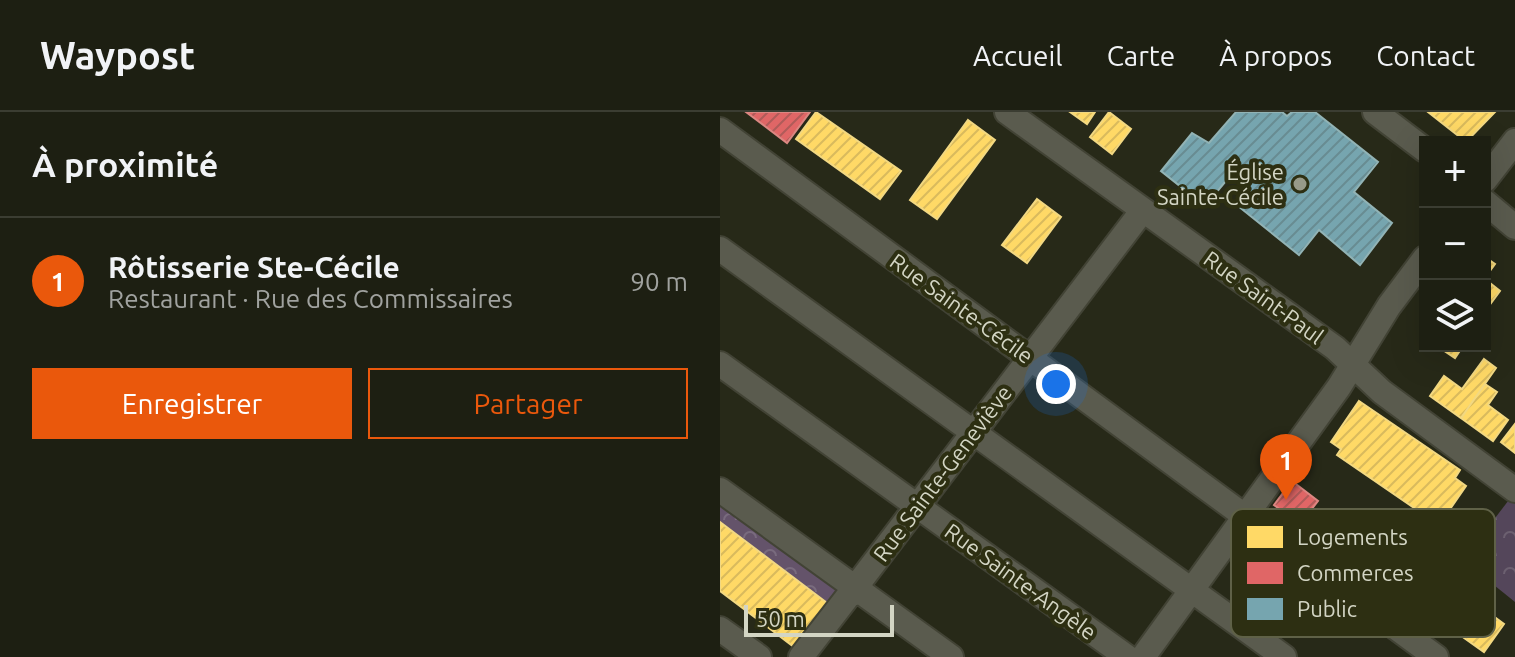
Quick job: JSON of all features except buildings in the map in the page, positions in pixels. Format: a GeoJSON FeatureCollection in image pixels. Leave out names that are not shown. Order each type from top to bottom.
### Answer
{"type":"FeatureCollection","features":[{"type":"Feature","properties":{"kind":"street","name":"Rue Saint-Paul"},"geometry":{"type":"LineString","coordinates":[[1007,112],[1335,348],[1382,392],[1515,490]]}},
{"type":"Feature","properties":{"kind":"street"},"geometry":{"type":"LineString","coordinates":[[1375,112],[1419,145]]}},
{"type":"Feature","properties":{"kind":"street","name":"Rue Sainte-Cécile"},"geometry":{"type":"LineString","coordinates":[[720,130],[1236,509]]}},
{"type":"Feature","properties":{"kind":"street"},"geometry":{"type":"LineString","coordinates":[[1491,172],[1515,141]]}},
{"type":"Feature","properties":{"kind":"street"},"geometry":{"type":"LineString","coordinates":[[1491,207],[1515,227]]}},
{"type":"Feature","properties":{"kind":"street","name":"Rue Sainte-Geneviève"},"geometry":{"type":"LineString","coordinates":[[801,657],[849,595],[860,591],[861,580],[1143,210]]}},
{"type":"Feature","properties":{"kind":"street"},"geometry":{"type":"LineString","coordinates":[[720,249],[1231,617]]}},
{"type":"Feature","properties":{"kind":"street"},"geometry":{"type":"LineString","coordinates":[[1251,509],[1419,266]]}},
{"type":"Feature","properties":{"kind":"street","name":"Rue Sainte-Angèle"},"geometry":{"type":"LineString","coordinates":[[720,364],[1127,657]]}},
{"type":"Feature","properties":{"kind":"street"},"geometry":{"type":"LineString","coordinates":[[720,490],[951,657]]}},
{"type":"Feature","properties":{"kind":"street"},"geometry":{"type":"LineString","coordinates":[[1143,657],[1231,537]]}},
{"type":"Feature","properties":{"kind":"street"},"geometry":{"type":"LineString","coordinates":[[720,629],[759,657]]}},
{"type":"Feature","properties":{"kind":"street"},"geometry":{"type":"LineString","coordinates":[[1257,637],[1284,657]]}},
{"type":"Feature","properties":{"kind":"street","name":"Rue Sainte-Cécile"},"geometry":{"type":"LineString","coordinates":[[1409,637],[1436,657]]}},
{"type":"Feature","properties":{"kind":"green space"},"geometry":{"type":"Polygon","coordinates":[[[720,492],[858,592],[842,614],[720,522],[720,492]]]}},
{"type":"Feature","properties":{"kind":"green space"},"geometry":{"type":"Polygon","coordinates":[[[1515,492],[1515,602],[1495,586],[1495,518],[1515,492]]]}},
{"type":"Feature","properties":{"kind":"place","name":"Église Sainte-Cécile"},"geometry":{"type":"Point","coordinates":[1300,184]}},
{"type":"Feature","properties":{"kind":"place","name":"Rôtisserie Ste-Cécile"},"geometry":{"type":"Point","coordinates":[1286,500]}}]}
